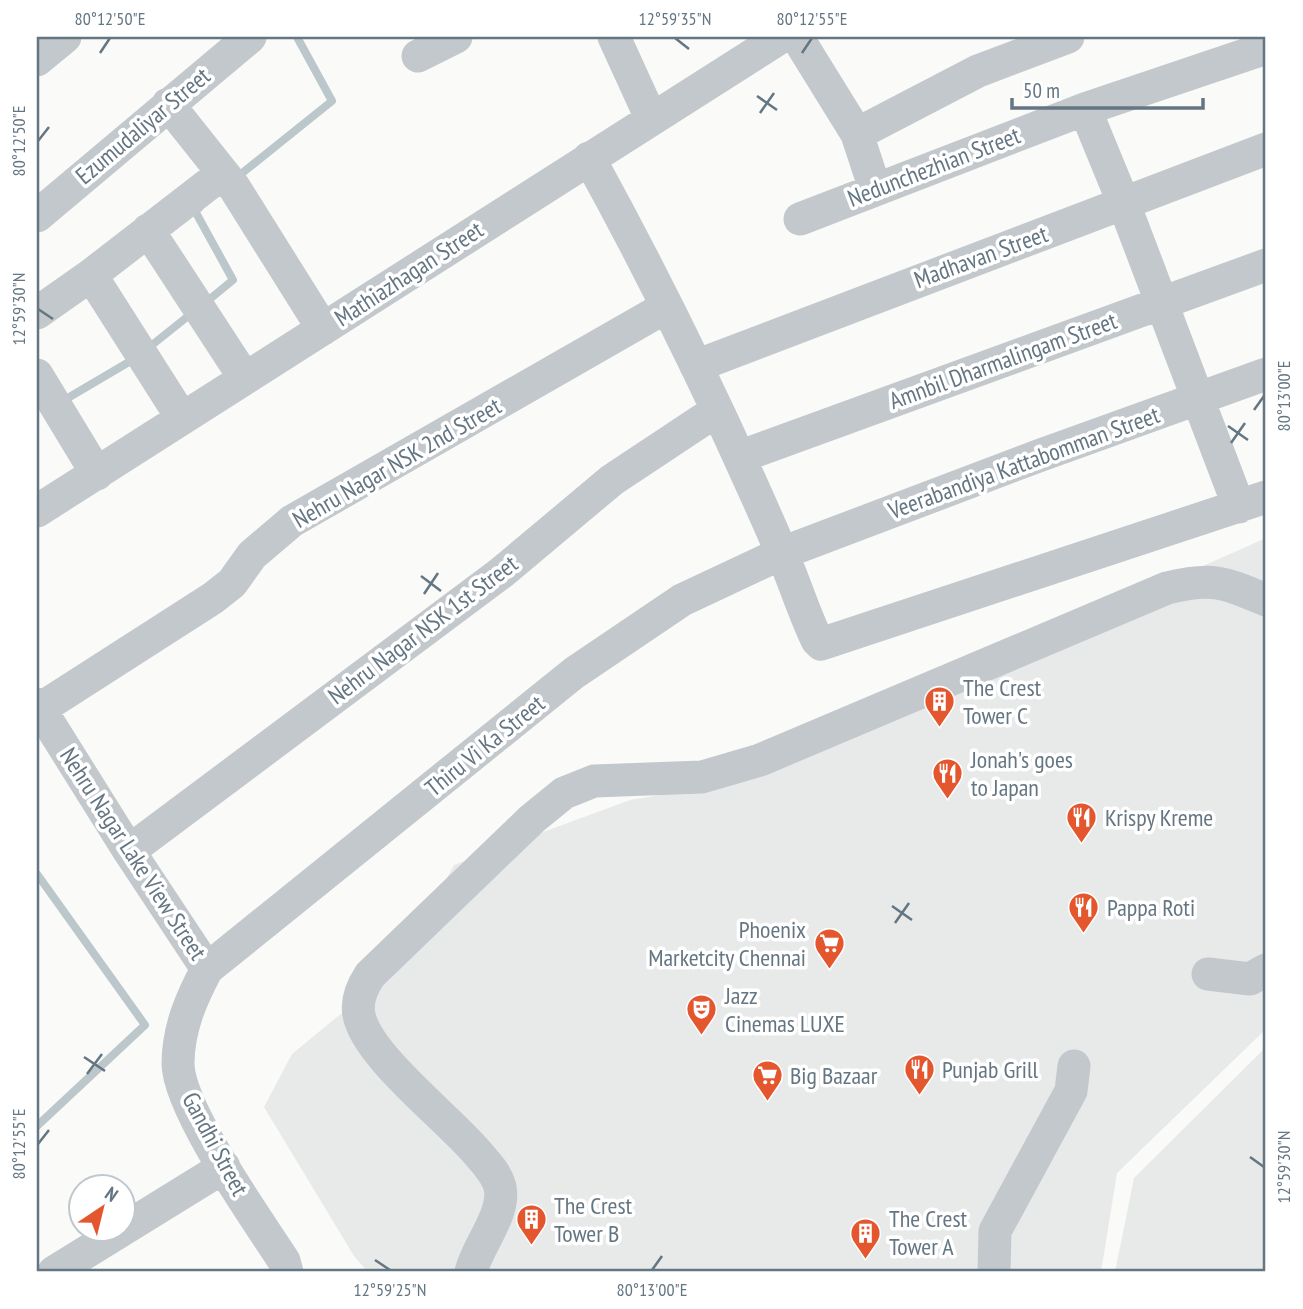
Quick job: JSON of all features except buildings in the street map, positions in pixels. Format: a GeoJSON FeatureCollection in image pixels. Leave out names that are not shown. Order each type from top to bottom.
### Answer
{"type":"FeatureCollection","features":[{"type":"Feature","properties":{"kind":"street"},"geometry":{"type":"LineString","coordinates":[[37,61],[65,37]]}},
{"type":"Feature","properties":{"kind":"street","name":"Ezumudaliyar Street"},"geometry":{"type":"LineString","coordinates":[[37,216],[250,37]]}},
{"type":"Feature","properties":{"kind":"street"},"geometry":{"type":"LineString","coordinates":[[418,56],[456,37]]}},
{"type":"Feature","properties":{"kind":"street"},"geometry":{"type":"LineString","coordinates":[[614,37],[651,118]]}},
{"type":"Feature","properties":{"kind":"street","name":"Mathiazhagan Street"},"geometry":{"type":"LineString","coordinates":[[37,511],[781,37]]}},
{"type":"Feature","properties":{"kind":"street"},"geometry":{"type":"LineString","coordinates":[[797,37],[857,135],[875,188]]}},
{"type":"Feature","properties":{"kind":"street"},"geometry":{"type":"LineString","coordinates":[[857,135],[978,71],[1068,37]]}},
{"type":"Feature","properties":{"kind":"street","name":"Nedunchezhian Street"},"geometry":{"type":"LineString","coordinates":[[800,219],[1085,109],[1266,48]]}},
{"type":"Feature","properties":{"kind":"street"},"geometry":{"type":"LineString","coordinates":[[168,104],[223,173],[323,329]]}},
{"type":"Feature","properties":{"kind":"street"},"geometry":{"type":"LineString","coordinates":[[589,158],[640,250],[696,366],[782,553],[813,632],[821,644],[1253,502],[1198,398],[1085,109]]}},
{"type":"Feature","properties":{"kind":"street","name":"Madhavan Street"},"geometry":{"type":"LineString","coordinates":[[696,366],[1266,149]]}},
{"type":"Feature","properties":{"kind":"street"},"geometry":{"type":"LineString","coordinates":[[37,313],[91,275],[223,173]]}},
{"type":"Feature","properties":{"kind":"street"},"geometry":{"type":"LineString","coordinates":[[148,230],[244,377]]}},
{"type":"Feature","properties":{"kind":"street","name":"Amnbil Dharmalingam Street"},"geometry":{"type":"LineString","coordinates":[[739,457],[1266,265]]}},
{"type":"Feature","properties":{"kind":"street"},"geometry":{"type":"LineString","coordinates":[[91,275],[182,418]]}},
{"type":"Feature","properties":{"kind":"street","name":"Nehru Nagar NSK 2nd Street"},"geometry":{"type":"LineString","coordinates":[[38,706],[213,598],[232,583],[252,555],[292,521],[666,307]]}},
{"type":"Feature","properties":{"kind":"street","name":"Veerabandiya Kattabomman Street"},"geometry":{"type":"LineString","coordinates":[[782,553],[1266,374]]}},
{"type":"Feature","properties":{"kind":"street"},"geometry":{"type":"LineString","coordinates":[[37,375],[97,474]]}},
{"type":"Feature","properties":{"kind":"street","name":"Nehru Nagar NSK 1st Street"},"geometry":{"type":"LineString","coordinates":[[129,851],[482,588],[612,480],[716,411]]}},
{"type":"Feature","properties":{"kind":"street","name":"Thiru Vi Ka Street"},"geometry":{"type":"LineString","coordinates":[[207,969],[574,673],[682,600],[782,553]]}},
{"type":"Feature","properties":{"kind":"street"},"geometry":{"type":"LineString","coordinates":[[471,1272],[497,1213],[501,1188],[493,1171],[470,1143],[415,1090],[365,1034],[358,1013],[360,991],[370,975],[532,819],[564,793],[594,781],[702,777],[760,760],[1167,588],[1198,580],[1223,583],[1266,600]]}},
{"type":"Feature","properties":{"kind":"street","name":"Nehru Nagar Lake View Street"},"geometry":{"type":"LineString","coordinates":[[38,706],[207,969]]}},
{"type":"Feature","properties":{"kind":"street","name":"Gandhi Street"},"geometry":{"type":"LineString","coordinates":[[207,969],[191,999],[181,1029],[178,1067],[190,1107],[224,1167],[284,1261],[287,1272]]}},
{"type":"Feature","properties":{"kind":"street"},"geometry":{"type":"LineString","coordinates":[[1208,974],[1250,979],[1266,970]]}},
{"type":"Feature","properties":{"kind":"street"},"geometry":{"type":"LineString","coordinates":[[994,1272],[995,1231],[1071,1091],[1074,1066]]}},
{"type":"Feature","properties":{"kind":"street"},"geometry":{"type":"LineString","coordinates":[[54,1272],[224,1167]]}},
{"type":"Feature","properties":{"kind":"shaded area"},"geometry":{"type":"Polygon","coordinates":[[[1266,538],[1266,1029],[1117,1173],[1101,1272],[368,1272],[354,1256],[264,1107],[292,1054],[399,966],[454,865],[630,800],[750,780],[1003,655],[1266,538]]]}},
{"type":"Feature","properties":{"kind":"shaded area"},"geometry":{"type":"Polygon","coordinates":[[[1266,1047],[1266,1272],[1115,1272],[1134,1178],[1266,1047]]]}},
{"type":"Feature","properties":{"kind":"waterway"},"geometry":{"type":"LineString","coordinates":[[236,178],[332,101],[297,37]]}},
{"type":"Feature","properties":{"kind":"waterway"},"geometry":{"type":"LineString","coordinates":[[199,208],[195,211],[233,280],[205,303]]}},
{"type":"Feature","properties":{"kind":"waterway"},"geometry":{"type":"LineString","coordinates":[[147,349],[192,313]]}},
{"type":"Feature","properties":{"kind":"waterway"},"geometry":{"type":"LineString","coordinates":[[61,402],[134,359]]}},
{"type":"Feature","properties":{"kind":"waterway"},"geometry":{"type":"LineString","coordinates":[[37,874],[145,1025],[37,1126]]}},
{"type":"Feature","properties":{"kind":"place","name":"The Crest Tower C"},"geometry":{"type":"Point","coordinates":[940,729]}},
{"type":"Feature","properties":{"kind":"place","name":"Jonah's goes to Japan"},"geometry":{"type":"Point","coordinates":[948,801]}},
{"type":"Feature","properties":{"kind":"place","name":"Krispy Kreme"},"geometry":{"type":"Point","coordinates":[1082,845]}},
{"type":"Feature","properties":{"kind":"place","name":"Pappa Roti"},"geometry":{"type":"Point","coordinates":[1084,935]}},
{"type":"Feature","properties":{"kind":"place","name":"Phoenix Marketcity Chennai"},"geometry":{"type":"Point","coordinates":[829,971]}},
{"type":"Feature","properties":{"kind":"place","name":"Jazz Cinemas LUXE"},"geometry":{"type":"Point","coordinates":[702,1037]}},
{"type":"Feature","properties":{"kind":"place","name":"Punjab Grill"},"geometry":{"type":"Point","coordinates":[919,1097]}},
{"type":"Feature","properties":{"kind":"place","name":"Big Bazaar"},"geometry":{"type":"Point","coordinates":[767,1103]}},
{"type":"Feature","properties":{"kind":"place","name":"The Crest Tower B"},"geometry":{"type":"Point","coordinates":[531,1247]}},
{"type":"Feature","properties":{"kind":"place","name":"The Crest Tower A"},"geometry":{"type":"Point","coordinates":[866,1260]}}]}
